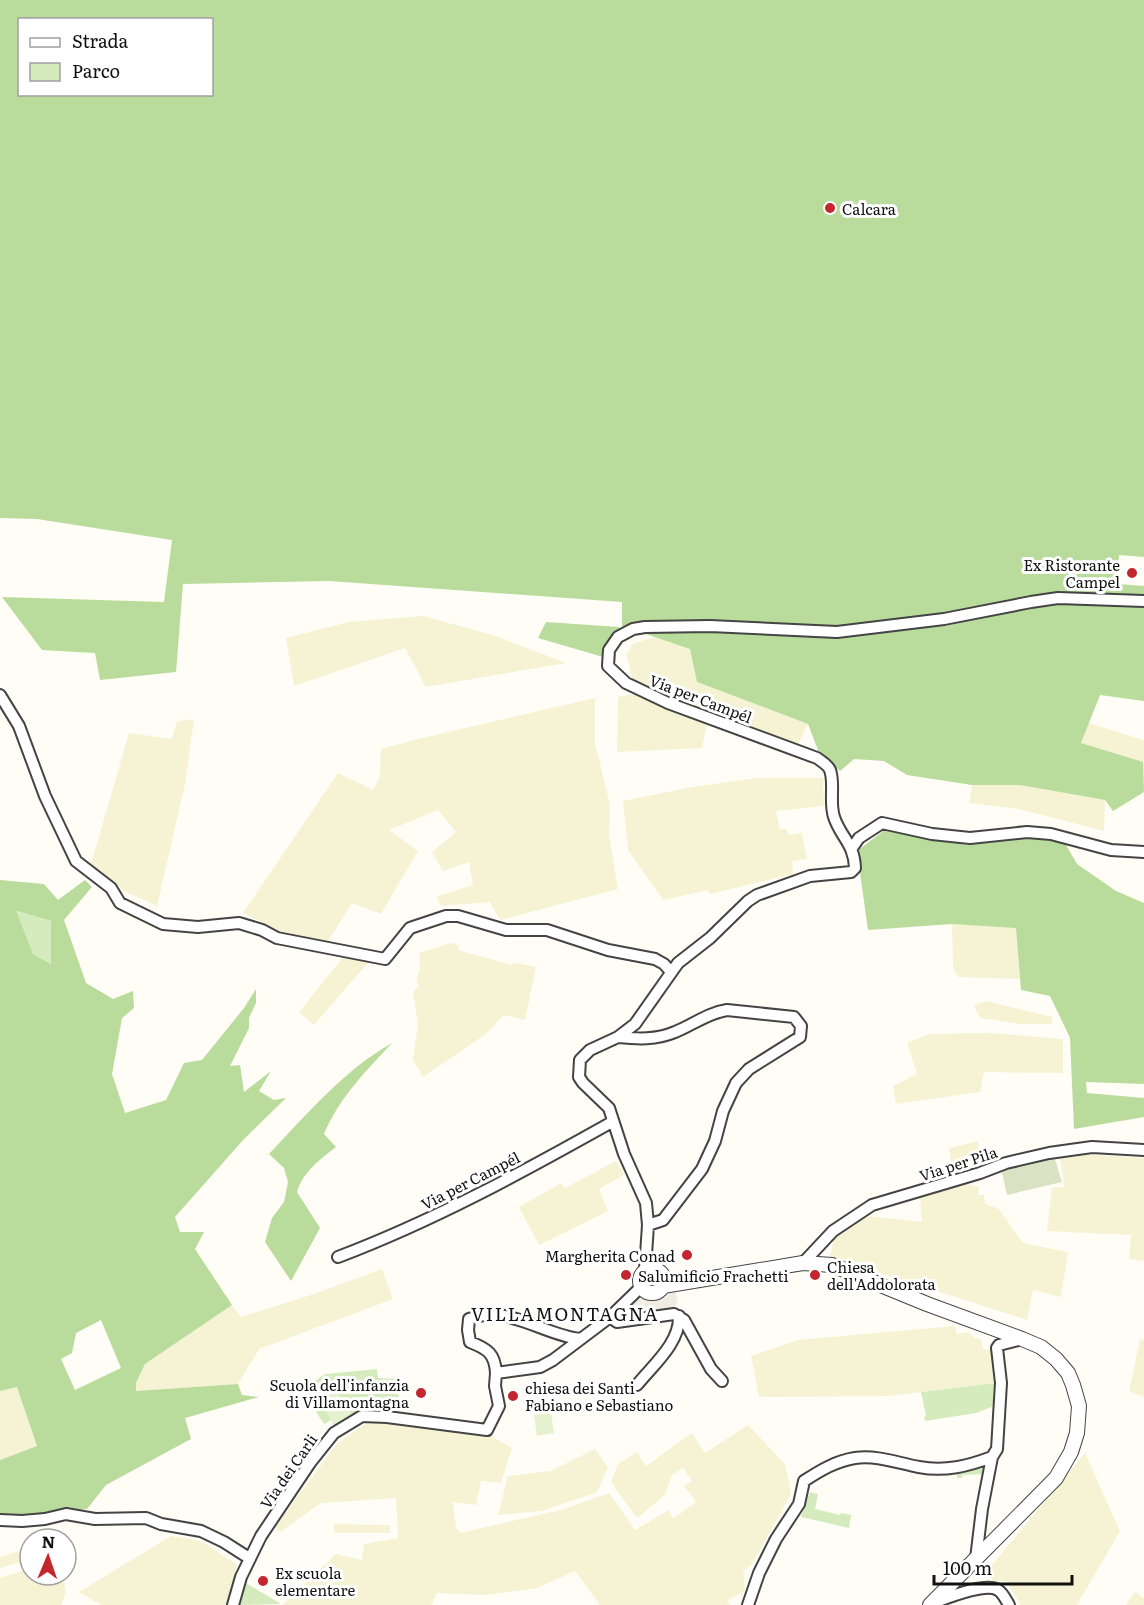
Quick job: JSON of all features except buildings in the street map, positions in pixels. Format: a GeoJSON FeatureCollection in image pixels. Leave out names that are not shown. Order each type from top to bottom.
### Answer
{"type":"FeatureCollection","features":[{"type":"Feature","properties":{"kind":"street","name":"Via per Campél"},"geometry":{"type":"LineString","coordinates":[[852,848],[834,819],[831,806],[831,772],[826,765],[817,758],[668,703],[626,683],[608,666],[608,655],[618,637],[633,629],[661,626],[837,632],[944,620],[1058,598],[1144,601]]}},
{"type":"Feature","properties":{"kind":"street"},"geometry":{"type":"LineString","coordinates":[[0,695],[19,726],[45,796],[76,861],[111,888],[120,903],[163,924],[198,927],[239,923],[262,930],[276,938],[385,959],[410,928],[446,916],[458,916],[506,930],[547,930],[608,951],[655,959],[671,972]]}},
{"type":"Feature","properties":{"kind":"street"},"geometry":{"type":"LineString","coordinates":[[645,1270],[660,1271],[664,1281],[661,1290],[652,1293],[641,1287],[639,1281],[645,1270],[648,1225],[646,1203],[624,1154],[609,1108],[583,1083],[578,1067],[583,1055],[618,1037],[640,1018],[678,963],[724,925],[748,901],[757,895],[816,874],[850,872],[855,868],[855,854],[852,848],[859,838],[882,823],[932,834],[970,838],[1027,832],[1051,834],[1111,850],[1144,852]]}},
{"type":"Feature","properties":{"kind":"street"},"geometry":{"type":"LineString","coordinates":[[618,1037],[653,1039],[674,1033],[716,1012],[727,1010],[794,1017],[801,1026],[800,1037],[749,1069],[736,1083],[702,1169],[663,1220],[648,1225]]}},
{"type":"Feature","properties":{"kind":"street","name":"Via per Campél"},"geometry":{"type":"LineString","coordinates":[[338,1257],[387,1239],[552,1156],[612,1122]]}},
{"type":"Feature","properties":{"kind":"street","name":"Via per Pila"},"geometry":{"type":"LineString","coordinates":[[803,1263],[833,1231],[872,1205],[1006,1163],[1049,1153],[1092,1147],[1144,1150]]}},
{"type":"Feature","properties":{"kind":"street"},"geometry":{"type":"LineString","coordinates":[[663,1286],[803,1263],[832,1265],[927,1305],[1041,1347],[1068,1373],[1079,1406],[1077,1433],[1071,1452],[1056,1478],[931,1604]]}},
{"type":"Feature","properties":{"kind":"street"},"geometry":{"type":"LineString","coordinates":[[581,1339],[568,1338],[510,1317],[479,1316],[469,1319],[470,1342],[492,1356],[496,1373],[540,1367],[561,1354],[581,1339],[610,1317],[641,1287]]}},
{"type":"Feature","properties":{"kind":"street"},"geometry":{"type":"LineString","coordinates":[[610,1317],[617,1322],[674,1314],[679,1316],[684,1320],[711,1369],[722,1381]]}},
{"type":"Feature","properties":{"kind":"street"},"geometry":{"type":"LineString","coordinates":[[637,1385],[669,1347],[677,1331],[679,1316]]}},
{"type":"Feature","properties":{"kind":"street"},"geometry":{"type":"LineString","coordinates":[[976,1559],[982,1509],[992,1457],[997,1449],[1001,1383],[997,1348],[999,1345],[1022,1339]]}},
{"type":"Feature","properties":{"kind":"street","name":"Via dei Carli"},"geometry":{"type":"LineString","coordinates":[[233,1605],[241,1577],[261,1536],[334,1433],[362,1416],[487,1430],[499,1406],[495,1386],[496,1373]]}},
{"type":"Feature","properties":{"kind":"street"},"geometry":{"type":"LineString","coordinates":[[748,1605],[759,1573],[799,1504],[804,1480],[830,1465],[855,1458],[885,1458],[920,1468],[952,1469],[970,1466],[992,1457]]}},
{"type":"Feature","properties":{"kind":"street"},"geometry":{"type":"LineString","coordinates":[[0,1520],[33,1520],[66,1514],[95,1519],[146,1518],[161,1524],[201,1531],[249,1558]]}},
{"type":"Feature","properties":{"kind":"street"},"geometry":{"type":"LineString","coordinates":[[931,1604],[966,1591],[995,1588],[1000,1591],[1009,1605]]}},
{"type":"Feature","properties":{"kind":"shaded area"},"geometry":{"type":"Polygon","coordinates":[[[423,616],[496,636],[566,663],[426,687],[405,648],[294,686],[286,638],[349,622],[423,616]]]}},
{"type":"Feature","properties":{"kind":"shaded area"},"geometry":{"type":"Polygon","coordinates":[[[656,637],[690,649],[697,682],[808,724],[797,747],[633,680],[626,654],[634,643],[656,637]]]}},
{"type":"Feature","properties":{"kind":"shaded area"},"geometry":{"type":"Polygon","coordinates":[[[634,694],[707,724],[702,748],[617,752],[618,697],[634,694]]]}},
{"type":"Feature","properties":{"kind":"shaded area"},"geometry":{"type":"Polygon","coordinates":[[[595,698],[595,743],[610,805],[609,836],[618,889],[500,920],[490,902],[441,906],[436,897],[473,885],[469,862],[443,871],[432,852],[456,832],[438,810],[389,830],[418,851],[381,914],[352,903],[328,941],[287,934],[243,913],[338,773],[373,790],[380,776],[381,749],[595,698]]]}},
{"type":"Feature","properties":{"kind":"shaded area"},"geometry":{"type":"Polygon","coordinates":[[[194,719],[185,784],[157,906],[126,892],[91,864],[129,733],[172,739],[177,721],[194,719]]]}},
{"type":"Feature","properties":{"kind":"shaded area"},"geometry":{"type":"Polygon","coordinates":[[[1088,723],[1144,740],[1144,774],[1081,743],[1088,723]]]}},
{"type":"Feature","properties":{"kind":"shaded area"},"geometry":{"type":"Polygon","coordinates":[[[757,778],[823,778],[824,806],[776,811],[780,829],[786,829],[789,835],[802,833],[807,859],[792,861],[793,874],[710,894],[708,890],[663,900],[628,850],[623,801],[692,787],[757,778]]]}},
{"type":"Feature","properties":{"kind":"shaded area"},"geometry":{"type":"Polygon","coordinates":[[[972,785],[1020,785],[1105,800],[1104,831],[1019,809],[969,803],[972,785]]]}},
{"type":"Feature","properties":{"kind":"shaded area"},"geometry":{"type":"Polygon","coordinates":[[[952,924],[1016,927],[1020,979],[958,977],[953,967],[952,924]]]}},
{"type":"Feature","properties":{"kind":"shaded area"},"geometry":{"type":"Polygon","coordinates":[[[451,943],[459,945],[458,950],[511,965],[515,963],[536,967],[525,1020],[504,1015],[486,1034],[423,1077],[413,1060],[418,1024],[413,992],[419,985],[416,982],[420,968],[419,953],[451,943]]]}},
{"type":"Feature","properties":{"kind":"shaded area"},"geometry":{"type":"Polygon","coordinates":[[[343,957],[368,963],[314,1025],[299,1012],[343,957]]]}},
{"type":"Feature","properties":{"kind":"shaded area"},"geometry":{"type":"Polygon","coordinates":[[[986,1001],[1052,1017],[1052,1024],[1021,1024],[980,1018],[974,1006],[986,1001]]]}},
{"type":"Feature","properties":{"kind":"shaded area"},"geometry":{"type":"Polygon","coordinates":[[[989,1033],[1063,1039],[1063,1073],[984,1072],[980,1092],[896,1104],[893,1086],[917,1074],[907,1043],[929,1034],[989,1033]]]}},
{"type":"Feature","properties":{"kind":"shaded area"},"geometry":{"type":"Polygon","coordinates":[[[978,1141],[981,1163],[952,1168],[949,1148],[978,1141]]]}},
{"type":"Feature","properties":{"kind":"shaded area"},"geometry":{"type":"Polygon","coordinates":[[[1086,1154],[1144,1158],[1144,1261],[1129,1259],[1131,1235],[1047,1231],[1052,1188],[1064,1187],[1060,1155],[1086,1154]]]}},
{"type":"Feature","properties":{"kind":"shaded area"},"geometry":{"type":"Polygon","coordinates":[[[616,1161],[624,1175],[599,1189],[608,1211],[539,1245],[519,1207],[561,1183],[565,1188],[616,1161]]]}},
{"type":"Feature","properties":{"kind":"shaded area"},"geometry":{"type":"Polygon","coordinates":[[[967,1184],[979,1187],[978,1195],[984,1195],[985,1204],[999,1209],[1023,1243],[1068,1252],[1061,1297],[1033,1290],[1027,1320],[830,1257],[834,1237],[869,1216],[922,1222],[920,1197],[967,1184]]]}},
{"type":"Feature","properties":{"kind":"shaded area"},"geometry":{"type":"Polygon","coordinates":[[[382,1269],[393,1299],[259,1349],[238,1384],[136,1391],[136,1383],[145,1364],[232,1305],[241,1317],[382,1269]]]}},
{"type":"Feature","properties":{"kind":"shaded area"},"geometry":{"type":"Polygon","coordinates":[[[670,1287],[675,1291],[678,1302],[671,1310],[620,1317],[639,1299],[657,1299],[670,1287]]]}},
{"type":"Feature","properties":{"kind":"shaded area"},"geometry":{"type":"Polygon","coordinates":[[[955,1326],[957,1334],[969,1332],[975,1339],[980,1338],[984,1350],[993,1349],[996,1383],[888,1396],[759,1397],[751,1356],[798,1340],[955,1326]]]}},
{"type":"Feature","properties":{"kind":"shaded area"},"geometry":{"type":"Polygon","coordinates":[[[1140,1339],[1144,1340],[1144,1397],[1129,1391],[1140,1339]]]}},
{"type":"Feature","properties":{"kind":"shaded area"},"geometry":{"type":"Polygon","coordinates":[[[17,1386],[37,1446],[0,1460],[0,1391],[17,1386]]]}},
{"type":"Feature","properties":{"kind":"shaded area"},"geometry":{"type":"Polygon","coordinates":[[[369,1421],[484,1432],[512,1448],[501,1483],[481,1481],[476,1505],[453,1502],[456,1528],[460,1533],[561,1510],[609,1493],[635,1530],[669,1510],[673,1519],[696,1502],[684,1486],[692,1481],[683,1468],[672,1475],[665,1495],[637,1518],[611,1482],[618,1464],[637,1452],[646,1466],[692,1433],[705,1453],[748,1425],[785,1464],[791,1494],[752,1564],[743,1572],[745,1591],[727,1601],[731,1605],[600,1605],[575,1571],[537,1588],[486,1595],[437,1593],[431,1605],[282,1605],[336,1554],[362,1560],[364,1544],[398,1538],[396,1498],[321,1503],[280,1532],[275,1527],[336,1445],[369,1421]]]}},
{"type":"Feature","properties":{"kind":"shaded area"},"geometry":{"type":"Polygon","coordinates":[[[595,1449],[608,1468],[597,1492],[542,1511],[498,1515],[508,1476],[551,1471],[595,1449]]]}},
{"type":"Feature","properties":{"kind":"shaded area"},"geometry":{"type":"Polygon","coordinates":[[[1085,1453],[1120,1531],[1077,1605],[1021,1605],[1006,1581],[993,1581],[987,1571],[1085,1453]]]}},
{"type":"Feature","properties":{"kind":"shaded area"},"geometry":{"type":"Polygon","coordinates":[[[334,1524],[390,1525],[390,1533],[334,1533],[334,1524]]]}},
{"type":"Feature","properties":{"kind":"shaded area"},"geometry":{"type":"Polygon","coordinates":[[[171,1536],[201,1541],[237,1565],[227,1605],[101,1605],[79,1592],[171,1536]]]}},
{"type":"Feature","properties":{"kind":"shaded area"},"geometry":{"type":"Polygon","coordinates":[[[18,1552],[18,1563],[0,1568],[0,1557],[18,1552]]]}},
{"type":"Feature","properties":{"kind":"shaded area"},"geometry":{"type":"Polygon","coordinates":[[[18,1572],[18,1587],[65,1587],[66,1592],[61,1605],[0,1605],[0,1578],[18,1572]]]}},
{"type":"Feature","properties":{"kind":"shaded area"},"geometry":{"type":"Polygon","coordinates":[[[1135,1592],[1144,1598],[1144,1605],[1126,1605],[1135,1592]]]}},
{"type":"Feature","properties":{"kind":"green space"},"geometry":{"type":"Polygon","coordinates":[[[0,0],[1144,0],[1144,557],[1119,555],[1117,584],[1144,586],[1144,701],[1100,695],[1081,743],[1143,762],[1144,792],[1113,811],[1105,800],[1020,785],[972,785],[907,775],[884,761],[854,759],[840,771],[818,750],[808,724],[697,682],[690,649],[622,626],[622,602],[329,581],[183,584],[176,672],[100,680],[95,653],[42,650],[2,597],[164,602],[172,540],[37,519],[0,518],[0,0]]]}},
{"type":"Feature","properties":{"kind":"green space"},"geometry":{"type":"Polygon","coordinates":[[[546,622],[619,627],[619,632],[603,657],[538,638],[546,622]]]}},
{"type":"Feature","properties":{"kind":"green space"},"geometry":{"type":"Polygon","coordinates":[[[886,829],[967,845],[1024,837],[1065,843],[1077,864],[1116,891],[1144,903],[1144,1084],[1086,1082],[1087,1093],[1144,1098],[1144,1117],[1074,1129],[1070,1038],[1050,996],[1021,990],[1016,928],[952,924],[868,930],[857,851],[886,829]]]}},
{"type":"Feature","properties":{"kind":"green space"},"geometry":{"type":"Polygon","coordinates":[[[0,880],[44,884],[58,900],[85,880],[92,887],[64,920],[86,983],[113,999],[133,991],[134,1008],[122,1018],[112,1074],[125,1113],[166,1100],[184,1063],[202,1060],[244,1008],[256,989],[256,1003],[249,1018],[249,1028],[230,1066],[240,1065],[244,1092],[271,1071],[259,1091],[274,1100],[286,1098],[244,1139],[175,1217],[180,1232],[204,1232],[195,1249],[232,1305],[145,1364],[136,1383],[136,1391],[238,1384],[242,1395],[259,1397],[185,1418],[191,1439],[106,1485],[87,1509],[0,1518],[0,1460],[37,1446],[17,1387],[0,1391],[0,880]],[[16,911],[33,954],[51,964],[51,921],[16,911]],[[101,1320],[76,1333],[72,1353],[61,1359],[75,1390],[121,1368],[101,1320]]]}},
{"type":"Feature","properties":{"kind":"green space"},"geometry":{"type":"Polygon","coordinates":[[[15,911],[51,921],[51,964],[33,954],[15,911]]]}},
{"type":"Feature","properties":{"kind":"green space"},"geometry":{"type":"Polygon","coordinates":[[[392,1043],[337,1109],[324,1134],[336,1147],[312,1167],[303,1178],[297,1192],[320,1228],[291,1281],[265,1242],[272,1218],[284,1202],[288,1182],[284,1168],[269,1154],[342,1079],[392,1043]]]}},
{"type":"Feature","properties":{"kind":"green space"},"geometry":{"type":"Polygon","coordinates":[[[1054,1156],[1062,1182],[1007,1195],[1001,1168],[1054,1156]]]}},
{"type":"Feature","properties":{"kind":"green space"},"geometry":{"type":"Polygon","coordinates":[[[377,1369],[378,1378],[398,1379],[399,1413],[335,1427],[331,1420],[324,1424],[302,1390],[325,1374],[377,1369]]]}},
{"type":"Feature","properties":{"kind":"green space"},"geometry":{"type":"Polygon","coordinates":[[[996,1383],[997,1405],[976,1413],[925,1421],[921,1392],[996,1383]]]}},
{"type":"Feature","properties":{"kind":"green space"},"geometry":{"type":"Polygon","coordinates":[[[334,1388],[352,1415],[335,1425],[317,1400],[334,1388]]]}},
{"type":"Feature","properties":{"kind":"green space"},"geometry":{"type":"Polygon","coordinates":[[[551,1413],[554,1433],[537,1436],[534,1415],[551,1413]]]}},
{"type":"Feature","properties":{"kind":"green space"},"geometry":{"type":"Polygon","coordinates":[[[980,1466],[985,1467],[987,1474],[963,1475],[957,1478],[957,1473],[980,1466]]]}},
{"type":"Feature","properties":{"kind":"green space"},"geometry":{"type":"Polygon","coordinates":[[[810,1492],[818,1494],[815,1509],[840,1515],[841,1513],[851,1515],[849,1528],[801,1517],[810,1492]]]}},
{"type":"Feature","properties":{"kind":"green space"},"geometry":{"type":"Polygon","coordinates":[[[246,1583],[281,1604],[239,1605],[246,1583]]]}},
{"type":"Feature","properties":{"kind":"place","name":"Calcara"},"geometry":{"type":"Point","coordinates":[830,208]}},
{"type":"Feature","properties":{"kind":"place","name":"Ex Ristorante Campel"},"geometry":{"type":"Point","coordinates":[1132,573]}},
{"type":"Feature","properties":{"kind":"place","name":"Margherita Conad"},"geometry":{"type":"Point","coordinates":[687,1255]}},
{"type":"Feature","properties":{"kind":"place","name":"Salumificio Frachetti"},"geometry":{"type":"Point","coordinates":[626,1275]}},
{"type":"Feature","properties":{"kind":"place","name":"Chiesa dell'Addolorata"},"geometry":{"type":"Point","coordinates":[815,1275]}},
{"type":"Feature","properties":{"kind":"place","name":"Scuola dell'infanzia di Villamontagna"},"geometry":{"type":"Point","coordinates":[421,1393]}},
{"type":"Feature","properties":{"kind":"place","name":"chiesa dei Santi Fabiano e Sebastiano"},"geometry":{"type":"Point","coordinates":[513,1396]}},
{"type":"Feature","properties":{"kind":"place","name":"Ex scuola elementare"},"geometry":{"type":"Point","coordinates":[263,1581]}},
{"type":"Feature","properties":{"kind":"district","name":"VILLAMONTAGNA"},"geometry":{"type":"Point","coordinates":[565,1313]}}]}
